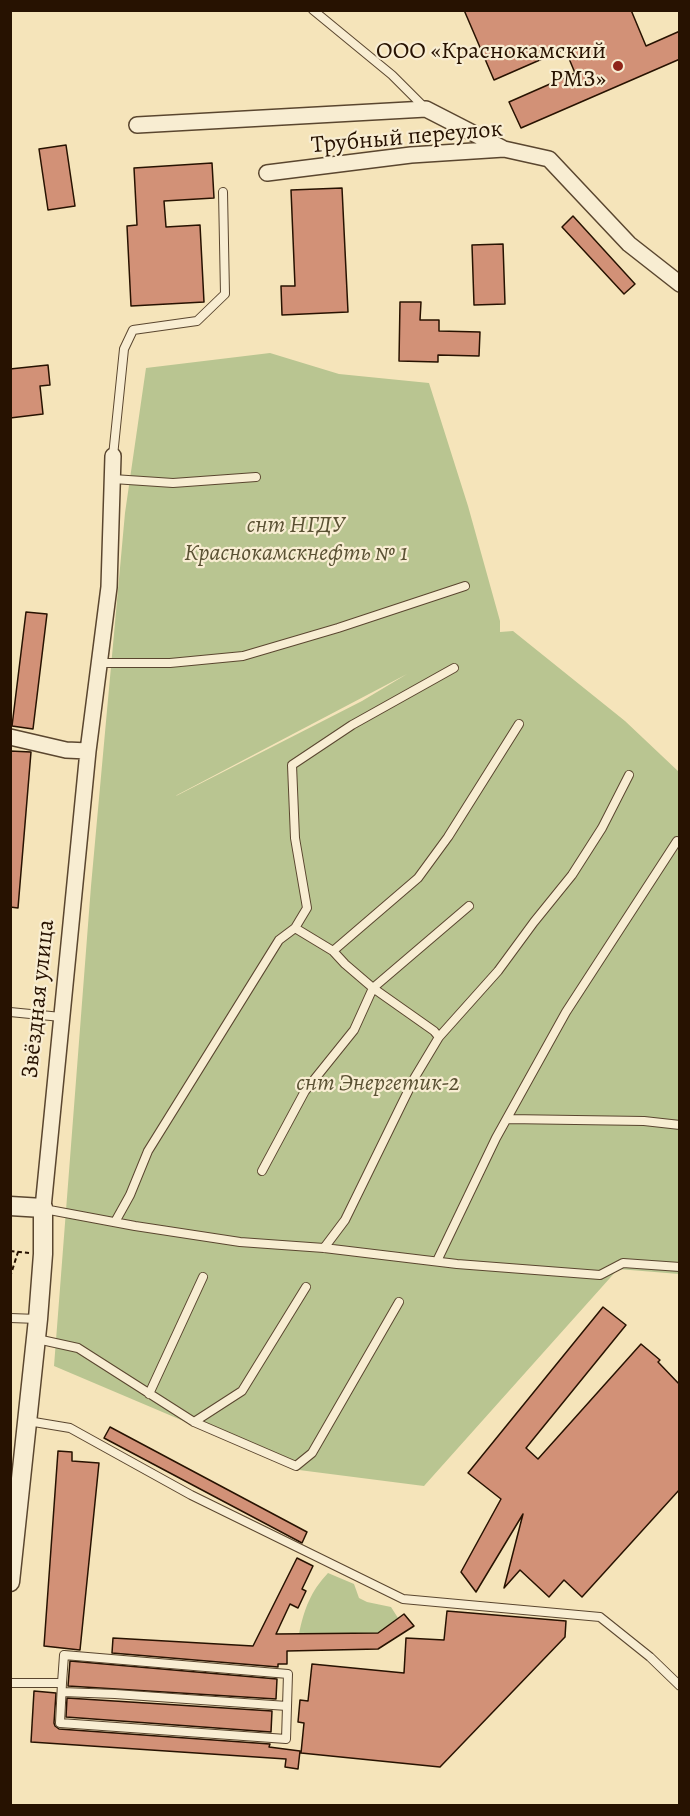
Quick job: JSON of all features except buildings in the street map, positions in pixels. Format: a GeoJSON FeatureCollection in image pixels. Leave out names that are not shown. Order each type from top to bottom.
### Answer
{"type":"FeatureCollection","features":[{"type":"Feature","properties":{"kind":"street"},"geometry":{"type":"LineString","coordinates":[[136,125],[426,109],[504,148]]}},
{"type":"Feature","properties":{"kind":"street","name":"Трубный переулок"},"geometry":{"type":"LineString","coordinates":[[267,173],[411,155],[504,148],[549,159],[629,244],[680,284]]}},
{"type":"Feature","properties":{"kind":"street","name":"Звёздная улица"},"geometry":{"type":"LineString","coordinates":[[10,1582],[38,1319],[43,1254],[43,1208],[88,751],[109,587],[114,456]]}},
{"type":"Feature","properties":{"kind":"street"},"geometry":{"type":"LineString","coordinates":[[10,737],[66,750],[88,751]]}},
{"type":"Feature","properties":{"kind":"street"},"geometry":{"type":"LineString","coordinates":[[10,1206],[43,1208]]}},
{"type":"Feature","properties":{"kind":"lane"},"geometry":{"type":"LineString","coordinates":[[313,10],[392,75],[426,109]]}},
{"type":"Feature","properties":{"kind":"lane"},"geometry":{"type":"LineString","coordinates":[[114,456],[124,349],[133,330],[197,321],[225,294],[224,192]]}},
{"type":"Feature","properties":{"kind":"lane"},"geometry":{"type":"LineString","coordinates":[[113,479],[173,483],[256,477]]}},
{"type":"Feature","properties":{"kind":"lane"},"geometry":{"type":"LineString","coordinates":[[99,663],[170,663],[243,656],[338,628],[465,586]]}},
{"type":"Feature","properties":{"kind":"lane"},"geometry":{"type":"LineString","coordinates":[[115,1222],[130,1195],[154,1141],[279,940],[295,928],[307,908],[295,838],[292,765],[352,725],[454,668]]}},
{"type":"Feature","properties":{"kind":"lane"},"geometry":{"type":"LineString","coordinates":[[333,951],[418,878],[448,837],[519,724]]}},
{"type":"Feature","properties":{"kind":"lane"},"geometry":{"type":"LineString","coordinates":[[324,1248],[345,1220],[415,1077],[439,1037],[498,971],[572,875],[602,828],[629,775]]}},
{"type":"Feature","properties":{"kind":"lane"},"geometry":{"type":"LineString","coordinates":[[437,1261],[507,1119],[566,1012],[677,841],[680,842]]}},
{"type":"Feature","properties":{"kind":"lane"},"geometry":{"type":"LineString","coordinates":[[262,1171],[305,1091],[354,1030],[373,988],[469,906]]}},
{"type":"Feature","properties":{"kind":"lane"},"geometry":{"type":"LineString","coordinates":[[295,928],[333,951],[373,988],[434,1031],[439,1037]]}},
{"type":"Feature","properties":{"kind":"lane"},"geometry":{"type":"LineString","coordinates":[[10,1012],[62,1017]]}},
{"type":"Feature","properties":{"kind":"lane"},"geometry":{"type":"LineString","coordinates":[[507,1119],[633,1121],[680,1125]]}},
{"type":"Feature","properties":{"kind":"lane"},"geometry":{"type":"LineString","coordinates":[[43,1208],[135,1227],[240,1242],[324,1248],[437,1261],[600,1275],[623,1263],[680,1267]]}},
{"type":"Feature","properties":{"kind":"lane"},"geometry":{"type":"LineString","coordinates":[[149,1394],[203,1277]]}},
{"type":"Feature","properties":{"kind":"lane"},"geometry":{"type":"LineString","coordinates":[[194,1422],[242,1391],[306,1287]]}},
{"type":"Feature","properties":{"kind":"lane"},"geometry":{"type":"LineString","coordinates":[[36,1339],[78,1348],[194,1422],[296,1466],[312,1453],[399,1302]]}},
{"type":"Feature","properties":{"kind":"lane"},"geometry":{"type":"LineString","coordinates":[[10,1318],[38,1319]]}},
{"type":"Feature","properties":{"kind":"lane"},"geometry":{"type":"LineString","coordinates":[[27,1420],[70,1428],[190,1495],[403,1599],[600,1617],[650,1657],[680,1686]]}},
{"type":"Feature","properties":{"kind":"lane"},"geometry":{"type":"LineString","coordinates":[[64,1656],[288,1674],[287,1707],[286,1738],[60,1723],[64,1656]]}},
{"type":"Feature","properties":{"kind":"lane"},"geometry":{"type":"LineString","coordinates":[[10,1683],[287,1707]]}},
{"type":"Feature","properties":{"kind":"path"},"geometry":{"type":"LineString","coordinates":[[10,1277],[18,1252]]}},
{"type":"Feature","properties":{"kind":"green space","name":"снт Энергетик-2"},"geometry":{"type":"Polygon","coordinates":[[[270,353],[339,374],[429,383],[468,506],[500,621],[500,632],[513,631],[625,721],[679,772],[679,1274],[618,1269],[424,1486],[299,1470],[54,1366],[91,886],[125,513],[146,368],[270,353]],[[407,674],[176,796],[362,701],[407,674]]]}},
{"type":"Feature","properties":{"kind":"green space"},"geometry":{"type":"Polygon","coordinates":[[[328,1573],[354,1584],[359,1598],[391,1607],[398,1618],[378,1633],[299,1634],[309,1601],[328,1573]]]}},
{"type":"Feature","properties":{"kind":"place","name":"ООО «Краснокамский РМЗ»"},"geometry":{"type":"Point","coordinates":[618,66]}},
{"type":"Feature","properties":{"kind":"park label","name":"снт НГДУ Краснокамскнефть № 1"},"geometry":{"type":"Point","coordinates":[296,540]}}]}
